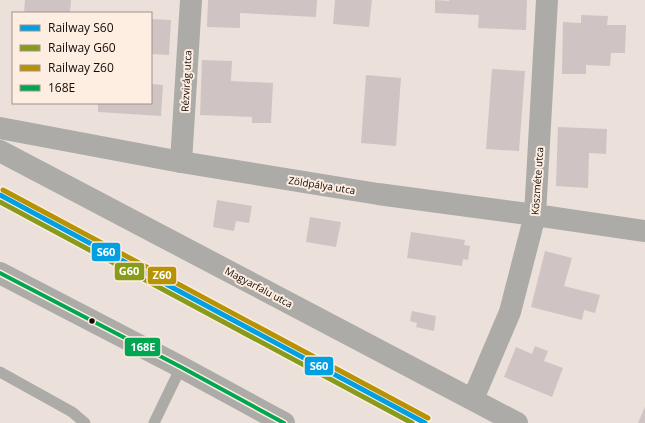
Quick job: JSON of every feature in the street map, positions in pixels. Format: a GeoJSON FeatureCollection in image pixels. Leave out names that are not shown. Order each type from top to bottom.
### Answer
{"type":"FeatureCollection","features":[{"type":"Feature","properties":{"kind":"street","name":"Rézvirág utca"},"geometry":{"type":"LineString","coordinates":[[181,162],[191,0]]}},
{"type":"Feature","properties":{"kind":"street","name":"Köszméte utca"},"geometry":{"type":"LineString","coordinates":[[473,399],[510,312],[535,215],[547,0]]}},
{"type":"Feature","properties":{"kind":"street","name":"Zöldpálya utca"},"geometry":{"type":"LineString","coordinates":[[0,128],[181,162],[378,194],[535,215],[645,232]]}},
{"type":"Feature","properties":{"kind":"street","name":"Magyarfalu utca"},"geometry":{"type":"LineString","coordinates":[[0,151],[517,423]]}},
{"type":"Feature","properties":{"kind":"street"},"geometry":{"type":"LineString","coordinates":[[0,273],[284,423]]}},
{"type":"Feature","properties":{"kind":"lane"},"geometry":{"type":"LineString","coordinates":[[154,423],[180,367]]}},
{"type":"Feature","properties":{"kind":"lane"},"geometry":{"type":"LineString","coordinates":[[0,372],[72,412],[85,423]]}},
{"type":"Feature","properties":{"kind":"building"},"geometry":{"type":"Polygon","coordinates":[[[25,0],[71,0],[70,12],[24,12],[25,0]]]}},
{"type":"Feature","properties":{"kind":"building"},"geometry":{"type":"Polygon","coordinates":[[[208,0],[317,0],[316,17],[240,13],[240,28],[207,27],[208,0]]]}},
{"type":"Feature","properties":{"kind":"building"},"geometry":{"type":"Polygon","coordinates":[[[335,0],[372,0],[369,27],[333,24],[335,0]]]}},
{"type":"Feature","properties":{"kind":"building"},"geometry":{"type":"Polygon","coordinates":[[[435,0],[527,0],[526,30],[478,28],[479,15],[435,13],[435,0]]]}},
{"type":"Feature","properties":{"kind":"building"},"geometry":{"type":"Polygon","coordinates":[[[581,15],[608,16],[607,25],[626,25],[625,53],[611,53],[610,66],[586,65],[586,74],[562,74],[563,22],[581,23],[581,15]]]}},
{"type":"Feature","properties":{"kind":"building"},"geometry":{"type":"Polygon","coordinates":[[[152,19],[171,20],[169,55],[152,54],[152,19]]]}},
{"type":"Feature","properties":{"kind":"building"},"geometry":{"type":"Polygon","coordinates":[[[202,60],[232,61],[231,81],[273,83],[271,123],[252,123],[252,117],[200,115],[202,60]]]}},
{"type":"Feature","properties":{"kind":"building"},"geometry":{"type":"Polygon","coordinates":[[[492,69],[525,71],[519,151],[486,149],[492,69]]]}},
{"type":"Feature","properties":{"kind":"building"},"geometry":{"type":"Polygon","coordinates":[[[366,75],[401,78],[396,146],[361,143],[366,75]]]}},
{"type":"Feature","properties":{"kind":"building"},"geometry":{"type":"Polygon","coordinates":[[[152,84],[163,85],[161,116],[98,112],[98,104],[152,104],[152,84]]]}},
{"type":"Feature","properties":{"kind":"building"},"geometry":{"type":"Polygon","coordinates":[[[558,127],[607,129],[606,154],[589,153],[588,188],[556,186],[558,127]]]}},
{"type":"Feature","properties":{"kind":"building"},"geometry":{"type":"Polygon","coordinates":[[[217,200],[252,206],[249,223],[236,221],[234,231],[213,227],[217,200]]]}},
{"type":"Feature","properties":{"kind":"building"},"geometry":{"type":"Polygon","coordinates":[[[310,217],[341,222],[336,247],[306,242],[310,217]]]}},
{"type":"Feature","properties":{"kind":"building"},"geometry":{"type":"Polygon","coordinates":[[[411,232],[465,240],[464,245],[470,246],[468,260],[463,259],[462,266],[407,258],[411,232]]]}},
{"type":"Feature","properties":{"kind":"building"},"geometry":{"type":"Polygon","coordinates":[[[545,251],[572,258],[564,286],[600,295],[595,313],[584,310],[582,320],[531,307],[545,251]]]}},
{"type":"Feature","properties":{"kind":"building"},"geometry":{"type":"Polygon","coordinates":[[[412,311],[436,316],[434,331],[416,327],[417,323],[410,321],[412,311]]]}},
{"type":"Feature","properties":{"kind":"building"},"geometry":{"type":"Polygon","coordinates":[[[535,346],[548,351],[544,361],[563,368],[552,397],[504,377],[516,347],[532,354],[535,346]]]}},
{"type":"Feature","properties":{"kind":"building"},"geometry":{"type":"Polygon","coordinates":[[[645,407],[645,423],[638,423],[645,407]]]}},
{"type":"Feature","properties":{"kind":"rail line","name":"Z60"},"geometry":{"type":"LineString","coordinates":[[3,190],[428,418]]}},
{"type":"Feature","properties":{"kind":"rail line","name":"S60"},"geometry":{"type":"LineString","coordinates":[[0,195],[425,423]]}},
{"type":"Feature","properties":{"kind":"rail line","name":"G60"},"geometry":{"type":"LineString","coordinates":[[0,202],[412,423]]}},
{"type":"Feature","properties":{"kind":"transit line","name":"168E"},"geometry":{"type":"LineString","coordinates":[[0,273],[181,367],[284,423]]}}]}
